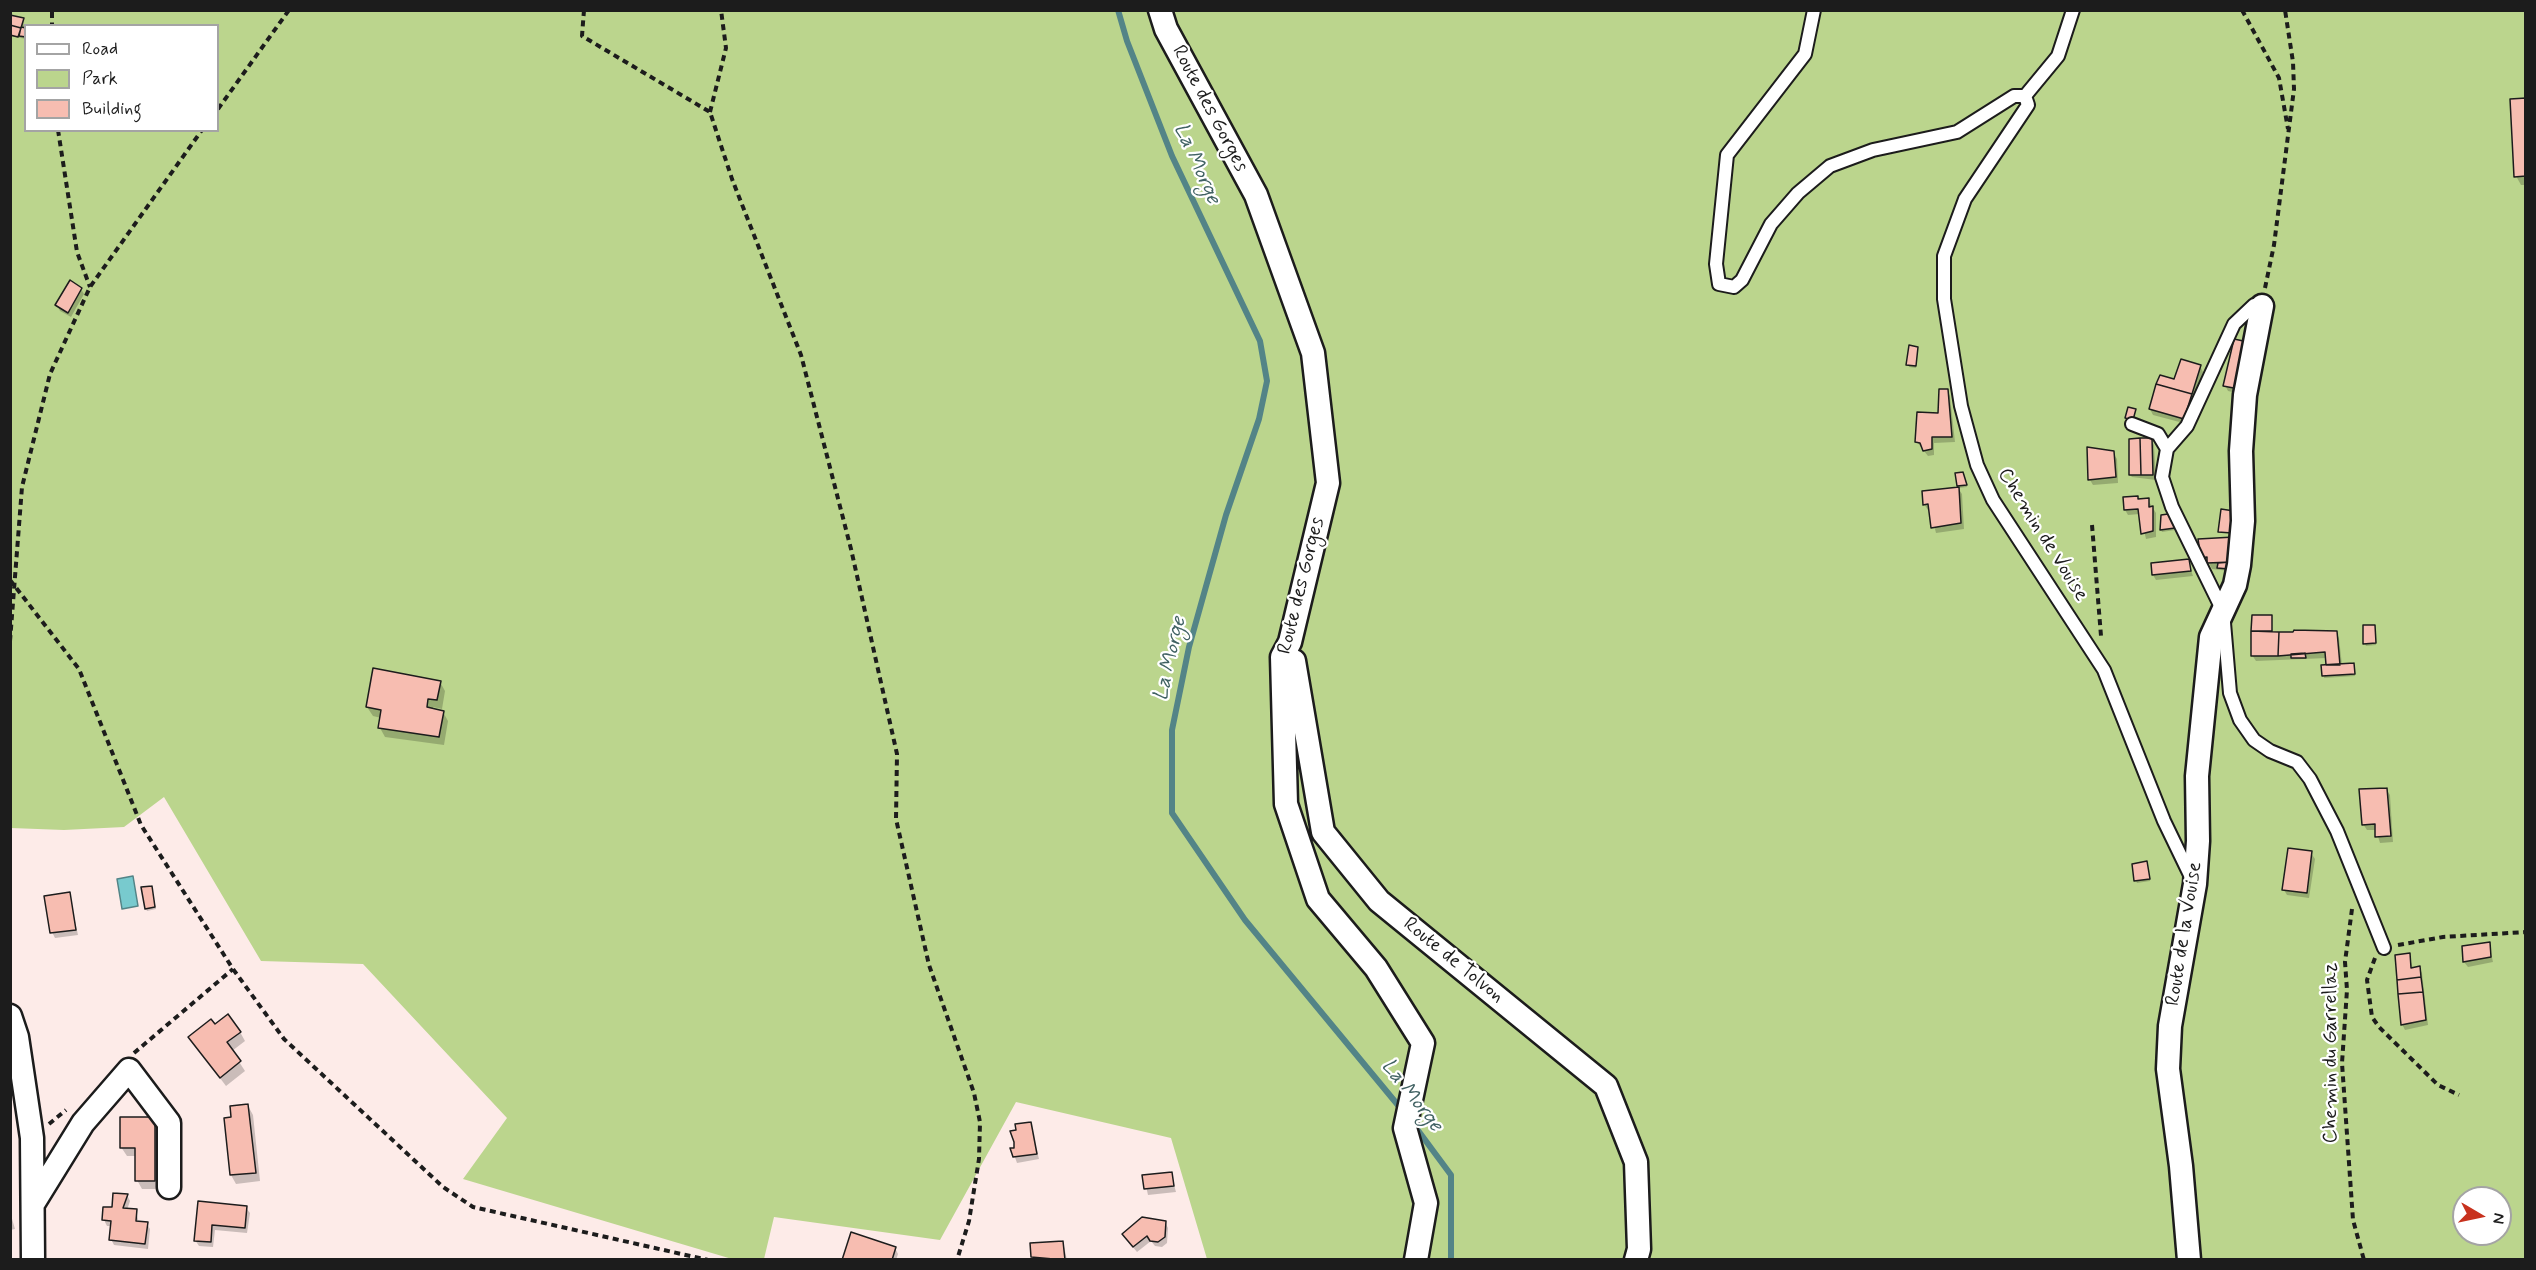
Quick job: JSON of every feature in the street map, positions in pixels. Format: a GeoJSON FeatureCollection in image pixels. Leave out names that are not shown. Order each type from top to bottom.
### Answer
{"type":"FeatureCollection","features":[{"type":"Feature","properties":{"kind":"street","name":"Route des Gorges"},"geometry":{"type":"LineString","coordinates":[[1160,10],[1166,29],[1256,195],[1313,353],[1328,483],[1290,642],[1282,657],[1286,804],[1318,899],[1377,968],[1423,1043],[1405,1128],[1426,1203],[1416,1260]]}},
{"type":"Feature","properties":{"kind":"street","name":"Route de la Vouise"},"geometry":{"type":"LineString","coordinates":[[2189,1260],[2181,1166],[2169,1069],[2170,1026],[2195,884],[2198,840],[2197,776],[2211,637],[2235,585],[2239,565],[2243,521],[2241,451],[2245,395],[2262,306]]}},
{"type":"Feature","properties":{"kind":"street","name":"Route de Tolvon"},"geometry":{"type":"LineString","coordinates":[[1290,642],[1323,831],[1379,900],[1606,1086],[1636,1162],[1639,1249],[1636,1260]]}},
{"type":"Feature","properties":{"kind":"street"},"geometry":{"type":"LineString","coordinates":[[10,1016],[17,1037],[30,1121],[33,1260]]}},
{"type":"Feature","properties":{"kind":"street"},"geometry":{"type":"LineString","coordinates":[[33,1204],[83,1124],[129,1070],[169,1123],[170,1187]]}},
{"type":"Feature","properties":{"kind":"lane"},"geometry":{"type":"LineString","coordinates":[[1814,10],[1805,54],[1727,155],[1716,264],[1719,284],[1734,287],[1742,280],[1771,224],[1798,193],[1830,166],[1873,150],[1957,132],[2014,96],[2025,96],[2058,56],[2073,10]]}},
{"type":"Feature","properties":{"kind":"lane","name":"Chemin de Vouise"},"geometry":{"type":"LineString","coordinates":[[2025,96],[2028,105],[1965,199],[1944,256],[1944,299],[1960,406],[1977,465],[1992,500],[2104,670],[2164,821],[2195,884]]}},
{"type":"Feature","properties":{"kind":"lane"},"geometry":{"type":"LineString","coordinates":[[2262,306],[2254,305],[2234,324],[2187,426],[2167,449],[2162,477],[2172,507],[2223,611],[2230,693],[2240,720],[2254,740],[2270,752],[2297,762],[2310,779],[2337,831],[2384,948]]}},
{"type":"Feature","properties":{"kind":"lane"},"geometry":{"type":"LineString","coordinates":[[2132,424],[2158,434],[2167,449]]}},
{"type":"Feature","properties":{"kind":"path"},"geometry":{"type":"LineString","coordinates":[[219,108],[289,10]]}},
{"type":"Feature","properties":{"kind":"path"},"geometry":{"type":"LineString","coordinates":[[584,10],[582,36],[710,112]]}},
{"type":"Feature","properties":{"kind":"path"},"geometry":{"type":"LineString","coordinates":[[721,10],[726,48],[710,112],[732,179],[801,355],[851,549],[897,754],[896,819],[929,965],[974,1094],[980,1122],[979,1159],[969,1221],[957,1260]]}},
{"type":"Feature","properties":{"kind":"path"},"geometry":{"type":"LineString","coordinates":[[2242,10],[2279,78],[2289,136]]}},
{"type":"Feature","properties":{"kind":"path"},"geometry":{"type":"LineString","coordinates":[[2262,306],[2274,245],[2289,136],[2293,71],[2285,10]]}},
{"type":"Feature","properties":{"kind":"path"},"geometry":{"type":"LineString","coordinates":[[58,132],[76,252],[90,287]]}},
{"type":"Feature","properties":{"kind":"path"},"geometry":{"type":"LineString","coordinates":[[10,641],[22,487],[50,374],[90,287],[201,132]]}},
{"type":"Feature","properties":{"kind":"path"},"geometry":{"type":"LineString","coordinates":[[2092,525],[2104,670]]}},
{"type":"Feature","properties":{"kind":"path"},"geometry":{"type":"LineString","coordinates":[[10,580],[79,669],[141,825],[232,969],[284,1039],[443,1187],[473,1207],[708,1260]]}},
{"type":"Feature","properties":{"kind":"path","name":"Chemin du Garrellaz"},"geometry":{"type":"LineString","coordinates":[[2358,882],[2347,941],[2342,1063],[2353,1220],[2364,1260]]}},
{"type":"Feature","properties":{"kind":"path"},"geometry":{"type":"LineString","coordinates":[[2459,1095],[2439,1085],[2379,1027],[2372,1017],[2367,980],[2377,954],[2384,948],[2443,937],[2526,932]]}},
{"type":"Feature","properties":{"kind":"green space"},"geometry":{"type":"Polygon","coordinates":[[[11,11],[2525,11],[2525,1259],[1207,1259],[1171,1138],[1016,1102],[940,1240],[774,1217],[764,1259],[732,1259],[463,1179],[507,1118],[363,964],[261,961],[164,797],[124,827],[64,830],[11,828],[11,11]]]}},
{"type":"Feature","properties":{"kind":"water"},"geometry":{"type":"Polygon","coordinates":[[[133,876],[138,906],[122,909],[117,879],[133,876]]]}},
{"type":"Feature","properties":{"kind":"building"},"geometry":{"type":"Polygon","coordinates":[[[10,15],[24,18],[21,28],[10,25],[10,15]]]}},
{"type":"Feature","properties":{"kind":"building"},"geometry":{"type":"Polygon","coordinates":[[[10,25],[21,28],[18,37],[10,35],[10,25]]]}},
{"type":"Feature","properties":{"kind":"building"},"geometry":{"type":"Polygon","coordinates":[[[21,27],[24,28],[24,37],[19,36],[21,27]]]}},
{"type":"Feature","properties":{"kind":"building"},"geometry":{"type":"Polygon","coordinates":[[[2526,98],[2526,176],[2514,177],[2510,99],[2526,98]]]}},
{"type":"Feature","properties":{"kind":"building"},"geometry":{"type":"Polygon","coordinates":[[[70,280],[82,288],[68,313],[55,305],[70,280]]]}},
{"type":"Feature","properties":{"kind":"building"},"geometry":{"type":"Polygon","coordinates":[[[2234,339],[2248,342],[2239,389],[2223,386],[2234,339]]]}},
{"type":"Feature","properties":{"kind":"building"},"geometry":{"type":"Polygon","coordinates":[[[1909,345],[1918,347],[1916,366],[1906,365],[1909,345]]]}},
{"type":"Feature","properties":{"kind":"building"},"geometry":{"type":"Polygon","coordinates":[[[2181,359],[2201,365],[2192,394],[2156,384],[2160,375],[2174,379],[2181,359]]]}},
{"type":"Feature","properties":{"kind":"building"},"geometry":{"type":"Polygon","coordinates":[[[2156,384],[2192,394],[2184,419],[2149,409],[2156,384]]]}},
{"type":"Feature","properties":{"kind":"building"},"geometry":{"type":"Polygon","coordinates":[[[1939,389],[1948,389],[1952,437],[1932,437],[1932,449],[1923,451],[1920,443],[1915,442],[1917,412],[1938,413],[1939,389]]]}},
{"type":"Feature","properties":{"kind":"building"},"geometry":{"type":"Polygon","coordinates":[[[2128,407],[2136,409],[2133,420],[2125,418],[2128,407]]]}},
{"type":"Feature","properties":{"kind":"building"},"geometry":{"type":"Polygon","coordinates":[[[2140,438],[2152,438],[2153,475],[2141,475],[2140,438]]]}},
{"type":"Feature","properties":{"kind":"building"},"geometry":{"type":"Polygon","coordinates":[[[2140,438],[2141,475],[2129,475],[2129,439],[2140,438]]]}},
{"type":"Feature","properties":{"kind":"building"},"geometry":{"type":"Polygon","coordinates":[[[2087,447],[2114,451],[2116,477],[2088,480],[2087,447]]]}},
{"type":"Feature","properties":{"kind":"building"},"geometry":{"type":"Polygon","coordinates":[[[1963,472],[1967,485],[1957,486],[1955,473],[1963,472]]]}},
{"type":"Feature","properties":{"kind":"building"},"geometry":{"type":"Polygon","coordinates":[[[1959,487],[1961,523],[1931,528],[1928,504],[1923,505],[1922,491],[1959,487]]]}},
{"type":"Feature","properties":{"kind":"building"},"geometry":{"type":"Polygon","coordinates":[[[2138,496],[2138,499],[2149,498],[2149,507],[2153,506],[2153,531],[2141,534],[2138,509],[2124,510],[2123,497],[2138,496]]]}},
{"type":"Feature","properties":{"kind":"building"},"geometry":{"type":"Polygon","coordinates":[[[2221,509],[2234,511],[2232,533],[2218,532],[2221,509]]]}},
{"type":"Feature","properties":{"kind":"building"},"geometry":{"type":"Polygon","coordinates":[[[2168,514],[2175,528],[2160,530],[2161,515],[2168,514]]]}},
{"type":"Feature","properties":{"kind":"building"},"geometry":{"type":"Polygon","coordinates":[[[2234,537],[2231,562],[2207,563],[2207,557],[2201,558],[2198,539],[2234,537]]]}},
{"type":"Feature","properties":{"kind":"building"},"geometry":{"type":"Polygon","coordinates":[[[2189,559],[2191,571],[2152,575],[2151,563],[2189,559]]]}},
{"type":"Feature","properties":{"kind":"building"},"geometry":{"type":"Polygon","coordinates":[[[2231,562],[2229,569],[2217,568],[2218,563],[2231,562]]]}},
{"type":"Feature","properties":{"kind":"building"},"geometry":{"type":"Polygon","coordinates":[[[2252,615],[2272,615],[2272,631],[2251,631],[2252,615]]]}},
{"type":"Feature","properties":{"kind":"building"},"geometry":{"type":"Polygon","coordinates":[[[2363,625],[2375,625],[2376,643],[2363,644],[2363,625]]]}},
{"type":"Feature","properties":{"kind":"building"},"geometry":{"type":"Polygon","coordinates":[[[2294,630],[2337,631],[2340,665],[2326,665],[2325,652],[2278,656],[2279,632],[2293,632],[2294,630]]]}},
{"type":"Feature","properties":{"kind":"building"},"geometry":{"type":"Polygon","coordinates":[[[2251,631],[2279,632],[2278,656],[2251,656],[2251,631]]]}},
{"type":"Feature","properties":{"kind":"building"},"geometry":{"type":"Polygon","coordinates":[[[2305,653],[2306,658],[2291,658],[2291,654],[2305,653]]]}},
{"type":"Feature","properties":{"kind":"building"},"geometry":{"type":"Polygon","coordinates":[[[2354,663],[2355,674],[2322,676],[2321,665],[2354,663]]]}},
{"type":"Feature","properties":{"kind":"building"},"geometry":{"type":"Polygon","coordinates":[[[373,668],[441,681],[437,700],[428,699],[427,707],[444,711],[439,737],[378,728],[381,710],[366,707],[373,668]]]}},
{"type":"Feature","properties":{"kind":"building"},"geometry":{"type":"Polygon","coordinates":[[[2387,788],[2391,836],[2375,837],[2375,824],[2362,825],[2359,789],[2387,788]]]}},
{"type":"Feature","properties":{"kind":"building"},"geometry":{"type":"Polygon","coordinates":[[[2288,848],[2312,851],[2307,893],[2282,890],[2288,848]]]}},
{"type":"Feature","properties":{"kind":"building"},"geometry":{"type":"Polygon","coordinates":[[[2147,861],[2150,879],[2134,881],[2132,864],[2147,861]]]}},
{"type":"Feature","properties":{"kind":"building"},"geometry":{"type":"Polygon","coordinates":[[[152,886],[155,907],[145,909],[141,887],[152,886]]]}},
{"type":"Feature","properties":{"kind":"building"},"geometry":{"type":"Polygon","coordinates":[[[70,892],[76,930],[50,933],[44,896],[70,892]]]}},
{"type":"Feature","properties":{"kind":"building"},"geometry":{"type":"Polygon","coordinates":[[[2490,942],[2491,957],[2463,962],[2462,946],[2490,942]]]}},
{"type":"Feature","properties":{"kind":"building"},"geometry":{"type":"Polygon","coordinates":[[[2410,953],[2411,968],[2420,966],[2421,977],[2397,980],[2395,955],[2410,953]]]}},
{"type":"Feature","properties":{"kind":"building"},"geometry":{"type":"Polygon","coordinates":[[[2421,977],[2423,992],[2398,994],[2397,980],[2421,977]]]}},
{"type":"Feature","properties":{"kind":"building"},"geometry":{"type":"Polygon","coordinates":[[[2423,992],[2426,1020],[2401,1025],[2398,994],[2423,992]]]}},
{"type":"Feature","properties":{"kind":"building"},"geometry":{"type":"Polygon","coordinates":[[[228,1014],[241,1032],[227,1042],[241,1061],[220,1078],[188,1037],[211,1019],[215,1024],[228,1014]]]}},
{"type":"Feature","properties":{"kind":"building"},"geometry":{"type":"Polygon","coordinates":[[[248,1104],[256,1173],[230,1175],[224,1118],[231,1117],[230,1106],[248,1104]]]}},
{"type":"Feature","properties":{"kind":"building"},"geometry":{"type":"Polygon","coordinates":[[[120,1117],[155,1117],[155,1181],[135,1181],[135,1148],[120,1148],[120,1117]]]}},
{"type":"Feature","properties":{"kind":"building"},"geometry":{"type":"Polygon","coordinates":[[[1031,1122],[1037,1154],[1013,1157],[1010,1148],[1014,1148],[1014,1142],[1010,1131],[1016,1130],[1015,1124],[1031,1122]]]}},
{"type":"Feature","properties":{"kind":"building"},"geometry":{"type":"Polygon","coordinates":[[[1172,1172],[1174,1186],[1144,1189],[1142,1175],[1172,1172]]]}},
{"type":"Feature","properties":{"kind":"building"},"geometry":{"type":"Polygon","coordinates":[[[113,1193],[128,1194],[123,1208],[137,1209],[136,1221],[148,1222],[145,1244],[109,1240],[111,1221],[102,1220],[103,1207],[112,1207],[113,1193]]]}},
{"type":"Feature","properties":{"kind":"building"},"geometry":{"type":"Polygon","coordinates":[[[198,1201],[247,1206],[245,1228],[212,1225],[211,1242],[194,1241],[198,1201]]]}},
{"type":"Feature","properties":{"kind":"building"},"geometry":{"type":"Polygon","coordinates":[[[1142,1217],[1166,1221],[1165,1237],[1158,1242],[1150,1241],[1147,1236],[1133,1247],[1122,1234],[1142,1217]]]}},
{"type":"Feature","properties":{"kind":"building"},"geometry":{"type":"Polygon","coordinates":[[[851,1232],[896,1247],[892,1260],[842,1260],[851,1232]]]}},
{"type":"Feature","properties":{"kind":"building"},"geometry":{"type":"Polygon","coordinates":[[[1063,1241],[1065,1260],[1031,1257],[1030,1243],[1063,1241]]]}},
{"type":"Feature","properties":{"kind":"waterway","name":"La Morge"},"geometry":{"type":"LineString","coordinates":[[1118,10],[1127,41],[1172,156],[1260,341],[1267,381],[1259,419],[1226,515],[1189,647],[1172,730],[1172,813],[1245,920],[1402,1110]]}},
{"type":"Feature","properties":{"kind":"waterway","name":"La Morge"},"geometry":{"type":"LineString","coordinates":[[1414,1125],[1451,1175],[1451,1260]]}}]}
